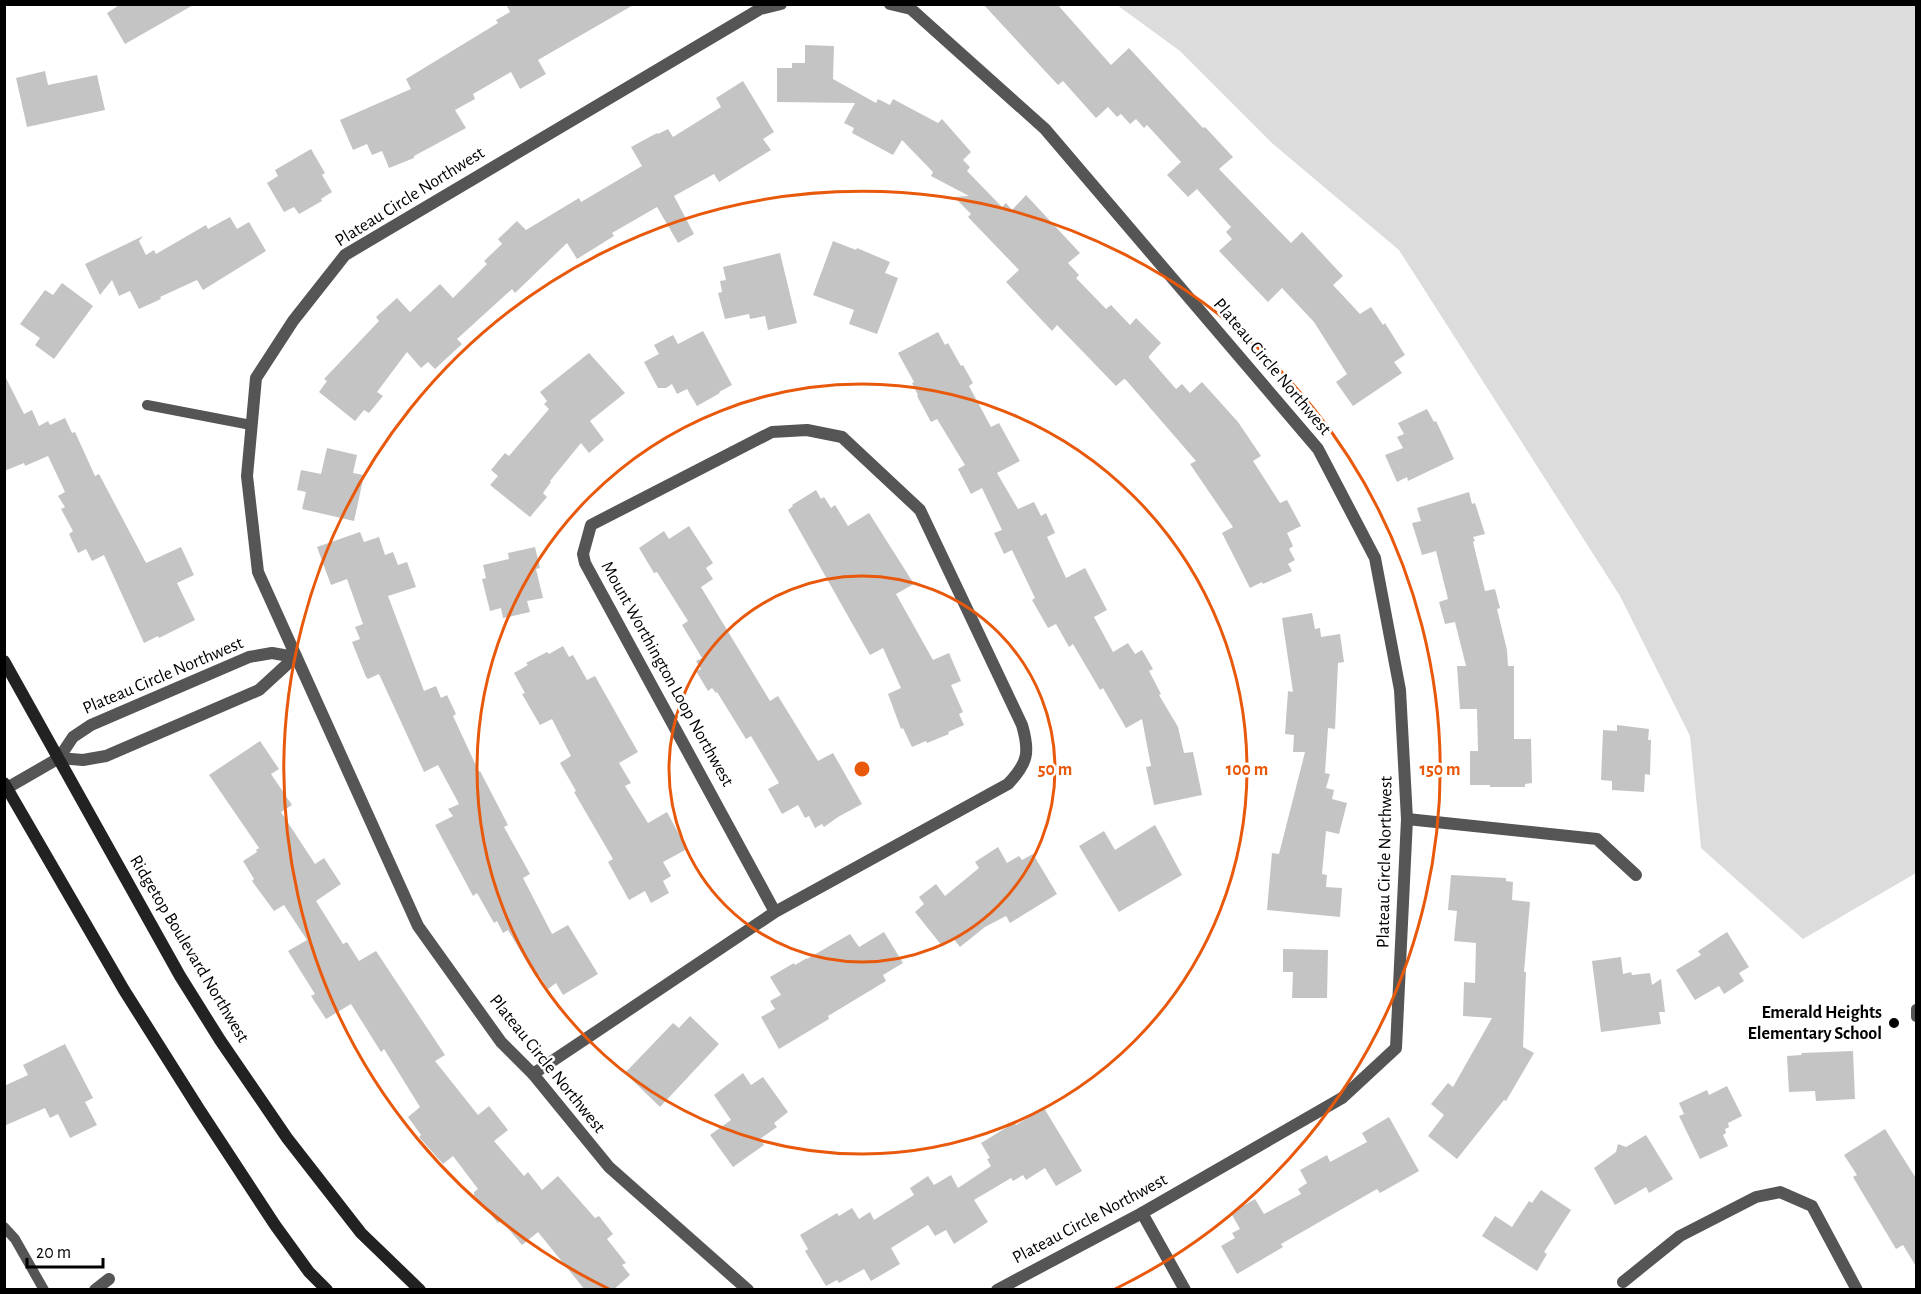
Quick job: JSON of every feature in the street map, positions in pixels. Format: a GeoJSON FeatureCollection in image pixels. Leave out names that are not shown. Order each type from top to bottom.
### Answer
{"type":"FeatureCollection","features":[{"type":"Feature","properties":{"kind":"main road","name":"Ridgetop Boulevard Northwest"},"geometry":{"type":"LineString","coordinates":[[4,661],[180,976],[254,1089],[287,1138],[361,1233],[420,1290]]}},
{"type":"Feature","properties":{"kind":"main road"},"geometry":{"type":"LineString","coordinates":[[6,786],[124,990],[199,1109],[275,1225],[309,1272],[327,1290]]}},
{"type":"Feature","properties":{"kind":"street","name":"Plateau Circle Northwest"},"geometry":{"type":"LineString","coordinates":[[748,1290],[609,1167],[533,1074],[501,1041],[418,926],[258,572],[247,476],[256,378],[293,321],[345,255],[760,9],[781,4]]}},
{"type":"Feature","properties":{"kind":"street","name":"Plateau Circle Northwest"},"geometry":{"type":"LineString","coordinates":[[890,4],[911,9],[1046,129],[1318,448],[1375,558],[1401,690],[1407,819],[1396,1048],[1342,1098],[1142,1213],[997,1290]]}},
{"type":"Feature","properties":{"kind":"street","name":"Mount Worthington Loop Northwest"},"geometry":{"type":"LineString","coordinates":[[533,1074],[776,912],[1008,784],[1019,772],[1027,750],[1022,725],[920,510],[842,437],[807,430],[772,432],[591,525],[583,554],[585,563],[776,912]]}},
{"type":"Feature","properties":{"kind":"street","name":"Plateau Circle Northwest"},"geometry":{"type":"LineString","coordinates":[[6,786],[59,758],[73,737],[91,725],[249,657],[272,653],[295,657]]}},
{"type":"Feature","properties":{"kind":"street"},"geometry":{"type":"LineString","coordinates":[[59,758],[83,760],[105,756],[259,690],[295,657]]}},
{"type":"Feature","properties":{"kind":"street"},"geometry":{"type":"LineString","coordinates":[[1407,819],[1597,839],[1636,874]]}},
{"type":"Feature","properties":{"kind":"street"},"geometry":{"type":"LineString","coordinates":[[1623,1282],[1680,1236],[1756,1197],[1779,1192],[1812,1206],[1857,1290]]}},
{"type":"Feature","properties":{"kind":"street"},"geometry":{"type":"LineString","coordinates":[[1142,1213],[1185,1290]]}},
{"type":"Feature","properties":{"kind":"street"},"geometry":{"type":"LineString","coordinates":[[95,1290],[109,1279]]}},
{"type":"Feature","properties":{"kind":"lane"},"geometry":{"type":"LineString","coordinates":[[147,405],[251,425]]}},
{"type":"Feature","properties":{"kind":"lane"},"geometry":{"type":"LineString","coordinates":[[1917,1009],[1917,1017]]}},
{"type":"Feature","properties":{"kind":"lane"},"geometry":{"type":"LineString","coordinates":[[4,1227],[15,1239],[44,1290]]}},
{"type":"Feature","properties":{"kind":"shaded area"},"geometry":{"type":"Polygon","coordinates":[[[1117,5],[1916,5],[1916,873],[1803,939],[1701,848],[1690,736],[1620,596],[1399,250],[1273,144],[1180,51],[1117,5]]]}},
{"type":"Feature","properties":{"kind":"building"},"geometry":{"type":"Polygon","coordinates":[[[121,4],[195,4],[125,44],[107,13],[121,4]]]}},
{"type":"Feature","properties":{"kind":"building"},"geometry":{"type":"Polygon","coordinates":[[[506,4],[635,4],[538,60],[546,74],[520,89],[511,72],[473,94],[475,99],[455,110],[466,128],[414,158],[389,168],[382,151],[372,155],[367,144],[353,150],[340,120],[411,89],[406,79],[498,23],[496,20],[510,12],[506,4]]]}},
{"type":"Feature","properties":{"kind":"building"},"geometry":{"type":"Polygon","coordinates":[[[983,4],[1057,4],[1111,65],[1129,48],[1233,157],[1219,169],[1291,243],[1302,232],[1343,276],[1333,285],[1360,314],[1371,307],[1383,325],[1385,323],[1405,355],[1394,362],[1402,373],[1353,406],[1336,382],[1347,374],[1314,322],[1282,288],[1268,302],[1219,251],[1232,239],[1226,232],[1231,227],[1197,189],[1188,197],[1167,175],[1181,162],[1147,125],[1144,128],[1136,119],[1130,124],[1121,114],[1117,117],[1108,107],[1096,118],[1063,81],[1058,85],[983,4]]]}},
{"type":"Feature","properties":{"kind":"building"},"geometry":{"type":"Polygon","coordinates":[[[805,45],[834,46],[833,79],[876,103],[878,99],[890,105],[893,99],[938,123],[942,119],[971,152],[963,160],[970,167],[967,171],[1002,207],[1006,203],[1012,210],[1026,195],[1080,253],[1068,263],[1079,275],[1076,278],[1106,309],[1111,305],[1130,325],[1136,318],[1161,343],[1149,358],[1176,389],[1182,384],[1190,393],[1202,382],[1238,422],[1261,456],[1253,461],[1280,503],[1287,500],[1301,526],[1287,533],[1293,546],[1289,549],[1295,560],[1288,564],[1292,571],[1250,588],[1222,533],[1233,527],[1190,464],[1196,461],[1126,380],[1124,379],[1116,386],[1057,325],[1052,331],[1006,282],[1019,270],[968,217],[971,214],[954,197],[969,196],[931,176],[933,172],[902,140],[893,155],[852,133],[854,128],[844,123],[855,103],[777,102],[777,68],[792,68],[792,63],[805,63],[805,45]]]}},
{"type":"Feature","properties":{"kind":"building"},"geometry":{"type":"Polygon","coordinates":[[[45,71],[48,85],[97,75],[105,110],[27,127],[16,78],[45,71]]]}},
{"type":"Feature","properties":{"kind":"building"},"geometry":{"type":"Polygon","coordinates":[[[743,81],[774,132],[763,139],[771,150],[719,182],[714,174],[674,196],[694,234],[678,243],[657,207],[612,233],[614,236],[577,259],[567,243],[515,293],[512,289],[457,339],[462,344],[435,369],[428,362],[421,368],[407,352],[377,392],[383,396],[369,413],[364,410],[355,421],[319,392],[327,381],[324,379],[379,321],[376,317],[397,298],[410,312],[440,284],[453,298],[487,264],[484,261],[502,244],[498,239],[517,221],[526,230],[579,198],[581,202],[642,166],[631,147],[668,129],[673,137],[721,107],[716,98],[743,81]]]}},
{"type":"Feature","properties":{"kind":"building"},"geometry":{"type":"Polygon","coordinates":[[[311,149],[325,173],[322,175],[332,192],[321,199],[322,201],[299,214],[294,207],[284,212],[267,183],[278,176],[275,170],[311,149]]]}},
{"type":"Feature","properties":{"kind":"building"},"geometry":{"type":"Polygon","coordinates":[[[230,217],[237,229],[249,222],[266,251],[203,290],[197,280],[139,309],[130,291],[119,296],[112,280],[100,295],[85,264],[143,236],[139,241],[146,255],[154,250],[156,254],[206,225],[208,229],[230,217]]]}},
{"type":"Feature","properties":{"kind":"building"},"geometry":{"type":"Polygon","coordinates":[[[833,241],[890,262],[885,273],[898,278],[877,334],[849,324],[854,310],[813,295],[833,241]]]}},
{"type":"Feature","properties":{"kind":"building"},"geometry":{"type":"Polygon","coordinates":[[[780,253],[797,323],[768,330],[765,316],[750,319],[749,314],[725,319],[718,293],[722,292],[720,281],[726,280],[723,267],[780,253]]]}},
{"type":"Feature","properties":{"kind":"building"},"geometry":{"type":"Polygon","coordinates":[[[62,283],[93,306],[54,359],[35,345],[40,338],[20,324],[45,290],[53,295],[62,283]]]}},
{"type":"Feature","properties":{"kind":"building"},"geometry":{"type":"Polygon","coordinates":[[[703,331],[732,385],[697,406],[687,389],[677,394],[672,384],[666,388],[658,388],[644,362],[659,354],[654,345],[673,335],[678,344],[703,331]]]}},
{"type":"Feature","properties":{"kind":"building"},"geometry":{"type":"Polygon","coordinates":[[[938,332],[945,345],[948,343],[961,366],[963,365],[973,383],[969,386],[991,427],[999,423],[1020,461],[997,473],[1018,509],[1034,502],[1041,516],[1046,513],[1055,533],[1047,537],[1066,578],[1085,568],[1107,610],[1094,617],[1113,652],[1128,643],[1135,654],[1142,650],[1153,669],[1149,671],[1161,694],[1159,695],[1178,727],[1184,753],[1193,752],[1202,795],[1154,805],[1146,767],[1151,766],[1142,719],[1126,728],[1103,688],[1100,690],[1073,644],[1069,647],[1056,624],[1048,628],[1032,600],[1035,598],[1012,550],[1004,554],[994,533],[1002,530],[982,488],[971,494],[958,469],[965,465],[937,419],[931,422],[917,396],[912,383],[914,382],[898,353],[938,332]]]}},
{"type":"Feature","properties":{"kind":"building"},"geometry":{"type":"Polygon","coordinates":[[[589,353],[625,393],[590,421],[604,440],[589,453],[581,443],[550,481],[543,493],[547,497],[530,517],[490,485],[498,476],[491,470],[505,453],[509,456],[549,409],[544,404],[547,401],[540,392],[589,353]]]}},
{"type":"Feature","properties":{"kind":"building"},"geometry":{"type":"Polygon","coordinates":[[[4,374],[24,414],[32,410],[39,426],[48,421],[50,425],[65,418],[72,433],[75,432],[95,476],[99,474],[146,563],[181,547],[194,575],[177,583],[195,620],[144,643],[104,555],[92,561],[86,549],[78,553],[69,534],[73,531],[61,509],[65,507],[58,496],[65,492],[48,456],[25,466],[24,463],[4,471],[4,374]]]}},
{"type":"Feature","properties":{"kind":"building"},"geometry":{"type":"Polygon","coordinates":[[[1427,409],[1434,422],[1436,421],[1454,459],[1408,481],[1407,477],[1397,482],[1385,455],[1403,448],[1397,437],[1404,434],[1398,423],[1427,409]]]}},
{"type":"Feature","properties":{"kind":"building"},"geometry":{"type":"Polygon","coordinates":[[[327,448],[357,455],[353,473],[364,475],[354,521],[302,509],[306,492],[297,490],[301,470],[321,474],[327,448]]]}},
{"type":"Feature","properties":{"kind":"building"},"geometry":{"type":"Polygon","coordinates":[[[816,490],[821,499],[824,497],[831,508],[835,505],[848,526],[869,513],[914,584],[896,594],[933,660],[949,653],[961,681],[951,685],[963,712],[959,714],[964,725],[948,732],[949,734],[912,747],[903,728],[901,729],[888,694],[901,688],[883,648],[870,655],[788,510],[816,490]]]}},
{"type":"Feature","properties":{"kind":"building"},"geometry":{"type":"Polygon","coordinates":[[[1469,492],[1485,534],[1473,537],[1475,541],[1473,542],[1485,591],[1495,589],[1508,666],[1514,666],[1514,739],[1531,739],[1532,783],[1525,784],[1525,787],[1470,785],[1470,751],[1478,751],[1477,709],[1460,709],[1457,666],[1466,666],[1455,622],[1445,624],[1439,602],[1448,599],[1436,551],[1422,555],[1412,523],[1421,521],[1417,508],[1469,492]]]}},
{"type":"Feature","properties":{"kind":"building"},"geometry":{"type":"Polygon","coordinates":[[[689,526],[713,563],[706,568],[713,579],[701,587],[770,701],[778,696],[818,761],[833,753],[862,804],[824,827],[822,824],[815,828],[809,816],[805,818],[798,805],[782,814],[768,789],[779,783],[751,736],[746,739],[717,692],[712,688],[708,691],[696,671],[701,669],[696,661],[702,658],[682,625],[688,621],[639,548],[664,531],[669,539],[689,526]]]}},
{"type":"Feature","properties":{"kind":"building"},"geometry":{"type":"Polygon","coordinates":[[[360,532],[364,542],[379,537],[385,555],[393,552],[398,565],[407,562],[416,587],[388,596],[424,691],[436,686],[441,698],[447,695],[456,714],[453,716],[479,772],[508,825],[504,827],[530,874],[523,878],[552,934],[568,925],[598,974],[563,995],[556,983],[548,989],[539,975],[536,977],[508,930],[503,933],[497,921],[494,923],[477,893],[473,896],[435,825],[453,816],[448,809],[459,804],[438,765],[424,772],[379,674],[368,679],[366,677],[352,642],[360,639],[355,627],[363,624],[347,579],[331,585],[317,547],[360,532]]]}},
{"type":"Feature","properties":{"kind":"building"},"geometry":{"type":"Polygon","coordinates":[[[535,547],[540,568],[536,569],[543,598],[527,601],[530,612],[503,618],[501,608],[490,611],[482,579],[486,578],[483,565],[509,559],[508,553],[535,547]]]}},
{"type":"Feature","properties":{"kind":"building"},"geometry":{"type":"Polygon","coordinates":[[[1312,613],[1315,629],[1320,628],[1321,637],[1340,634],[1344,662],[1338,663],[1335,729],[1328,728],[1325,773],[1330,774],[1326,788],[1334,790],[1332,799],[1347,803],[1339,834],[1326,831],[1322,874],[1327,875],[1326,887],[1342,888],[1340,917],[1267,910],[1272,853],[1279,854],[1305,752],[1293,752],[1294,735],[1285,734],[1288,691],[1293,692],[1282,618],[1312,613]]]}},
{"type":"Feature","properties":{"kind":"building"},"geometry":{"type":"Polygon","coordinates":[[[563,646],[569,657],[573,655],[587,680],[595,676],[638,752],[619,763],[631,783],[625,786],[648,823],[667,812],[687,849],[663,862],[671,876],[663,881],[669,893],[651,903],[645,891],[629,900],[608,862],[613,859],[560,763],[571,756],[552,719],[540,725],[522,694],[525,693],[514,673],[528,665],[526,663],[563,646]]]}},
{"type":"Feature","properties":{"kind":"building"},"geometry":{"type":"Polygon","coordinates":[[[1617,725],[1649,729],[1650,775],[1645,774],[1644,792],[1612,790],[1612,781],[1601,780],[1603,730],[1617,731],[1617,725]]]}},
{"type":"Feature","properties":{"kind":"building"},"geometry":{"type":"Polygon","coordinates":[[[260,741],[279,769],[271,774],[292,805],[281,812],[315,864],[324,858],[341,884],[316,901],[343,944],[347,942],[359,961],[376,951],[445,1055],[435,1061],[478,1115],[489,1106],[508,1130],[494,1141],[524,1176],[528,1172],[542,1190],[558,1176],[595,1218],[599,1216],[613,1234],[607,1239],[626,1263],[622,1265],[630,1275],[613,1290],[585,1290],[538,1232],[522,1245],[501,1220],[498,1223],[474,1195],[478,1189],[453,1156],[443,1164],[419,1137],[421,1135],[408,1117],[420,1107],[384,1049],[381,1052],[351,1004],[326,1019],[311,996],[315,994],[288,951],[307,940],[284,905],[274,911],[252,881],[254,879],[243,861],[257,852],[259,848],[209,775],[260,741]]]}},
{"type":"Feature","properties":{"kind":"building"},"geometry":{"type":"Polygon","coordinates":[[[1155,825],[1182,875],[1119,912],[1079,846],[1104,831],[1115,850],[1155,825]]]}},
{"type":"Feature","properties":{"kind":"building"},"geometry":{"type":"Polygon","coordinates":[[[998,847],[1007,863],[1019,856],[1022,860],[1033,854],[1057,894],[1010,923],[1006,916],[985,927],[960,947],[953,938],[942,946],[915,912],[924,904],[919,897],[936,884],[945,896],[979,868],[975,862],[998,847]]]}},
{"type":"Feature","properties":{"kind":"building"},"geometry":{"type":"Polygon","coordinates":[[[1451,875],[1506,878],[1506,881],[1513,882],[1512,900],[1530,902],[1524,972],[1526,972],[1523,1047],[1534,1053],[1506,1101],[1504,1100],[1457,1159],[1428,1136],[1444,1115],[1431,1104],[1448,1083],[1453,1087],[1492,1018],[1463,1016],[1464,982],[1475,983],[1476,943],[1454,941],[1457,911],[1448,910],[1451,875]]]}},
{"type":"Feature","properties":{"kind":"building"},"geometry":{"type":"Polygon","coordinates":[[[884,932],[903,963],[883,975],[886,981],[779,1049],[761,1017],[775,1009],[770,1001],[781,995],[770,977],[850,934],[859,947],[884,932]]]}},
{"type":"Feature","properties":{"kind":"building"},"geometry":{"type":"Polygon","coordinates":[[[1727,932],[1749,967],[1739,973],[1744,981],[1724,994],[1719,986],[1695,1000],[1676,970],[1701,955],[1698,951],[1727,932]]]}},
{"type":"Feature","properties":{"kind":"building"},"geometry":{"type":"Polygon","coordinates":[[[1283,949],[1328,950],[1327,998],[1292,998],[1293,972],[1283,972],[1283,949]]]}},
{"type":"Feature","properties":{"kind":"building"},"geometry":{"type":"Polygon","coordinates":[[[1621,957],[1623,974],[1650,973],[1652,985],[1661,979],[1665,1012],[1659,1012],[1661,1024],[1601,1032],[1592,961],[1621,957]]]}},
{"type":"Feature","properties":{"kind":"building"},"geometry":{"type":"Polygon","coordinates":[[[690,1016],[719,1044],[660,1107],[625,1073],[673,1023],[679,1028],[690,1016]]]}},
{"type":"Feature","properties":{"kind":"building"},"geometry":{"type":"Polygon","coordinates":[[[65,1044],[93,1098],[85,1102],[97,1125],[70,1138],[58,1114],[50,1118],[45,1108],[4,1126],[4,1086],[28,1075],[23,1065],[65,1044]]]}},
{"type":"Feature","properties":{"kind":"building"},"geometry":{"type":"Polygon","coordinates":[[[1853,1051],[1855,1099],[1816,1101],[1815,1091],[1789,1092],[1787,1056],[1802,1053],[1853,1051]]]}},
{"type":"Feature","properties":{"kind":"building"},"geometry":{"type":"Polygon","coordinates":[[[743,1073],[751,1085],[763,1077],[788,1112],[774,1123],[777,1127],[760,1139],[764,1145],[733,1167],[710,1135],[731,1120],[714,1095],[743,1073]]]}},
{"type":"Feature","properties":{"kind":"building"},"geometry":{"type":"Polygon","coordinates":[[[1727,1086],[1742,1116],[1728,1123],[1729,1127],[1725,1129],[1726,1133],[1723,1135],[1728,1146],[1700,1159],[1679,1116],[1684,1114],[1679,1103],[1707,1090],[1709,1095],[1727,1086]]]}},
{"type":"Feature","properties":{"kind":"building"},"geometry":{"type":"Polygon","coordinates":[[[1044,1108],[1082,1171],[1056,1186],[1045,1168],[1026,1180],[1023,1175],[1013,1181],[1011,1178],[974,1200],[988,1222],[954,1244],[946,1230],[935,1236],[928,1225],[891,1248],[900,1264],[871,1281],[864,1269],[839,1283],[837,1280],[826,1286],[805,1251],[808,1249],[800,1235],[837,1213],[839,1216],[852,1208],[859,1219],[870,1212],[874,1220],[914,1195],[910,1188],[928,1176],[934,1185],[951,1175],[958,1188],[991,1166],[987,1159],[990,1158],[981,1143],[1044,1108]]]}},
{"type":"Feature","properties":{"kind":"building"},"geometry":{"type":"Polygon","coordinates":[[[1389,1117],[1419,1171],[1380,1193],[1377,1189],[1281,1244],[1283,1247],[1237,1274],[1221,1246],[1235,1238],[1232,1233],[1240,1229],[1231,1213],[1255,1199],[1264,1214],[1301,1194],[1298,1189],[1307,1183],[1300,1170],[1327,1155],[1330,1162],[1367,1142],[1362,1133],[1389,1117]]]}},
{"type":"Feature","properties":{"kind":"building"},"geometry":{"type":"Polygon","coordinates":[[[1885,1129],[1917,1180],[1917,1268],[1903,1245],[1896,1249],[1853,1177],[1857,1175],[1844,1155],[1885,1129]]]}},
{"type":"Feature","properties":{"kind":"building"},"geometry":{"type":"Polygon","coordinates":[[[1646,1135],[1673,1179],[1649,1193],[1646,1187],[1615,1205],[1594,1168],[1616,1152],[1618,1144],[1626,1147],[1646,1135]]]}},
{"type":"Feature","properties":{"kind":"building"},"geometry":{"type":"Polygon","coordinates":[[[1541,1190],[1571,1210],[1544,1252],[1547,1254],[1537,1271],[1482,1236],[1495,1216],[1512,1227],[1529,1201],[1532,1203],[1541,1190]]]}},
{"type":"Feature","properties":{"kind":"place","name":"Emerald Heights Elementary School"},"geometry":{"type":"Point","coordinates":[1894,1023]}}]}
